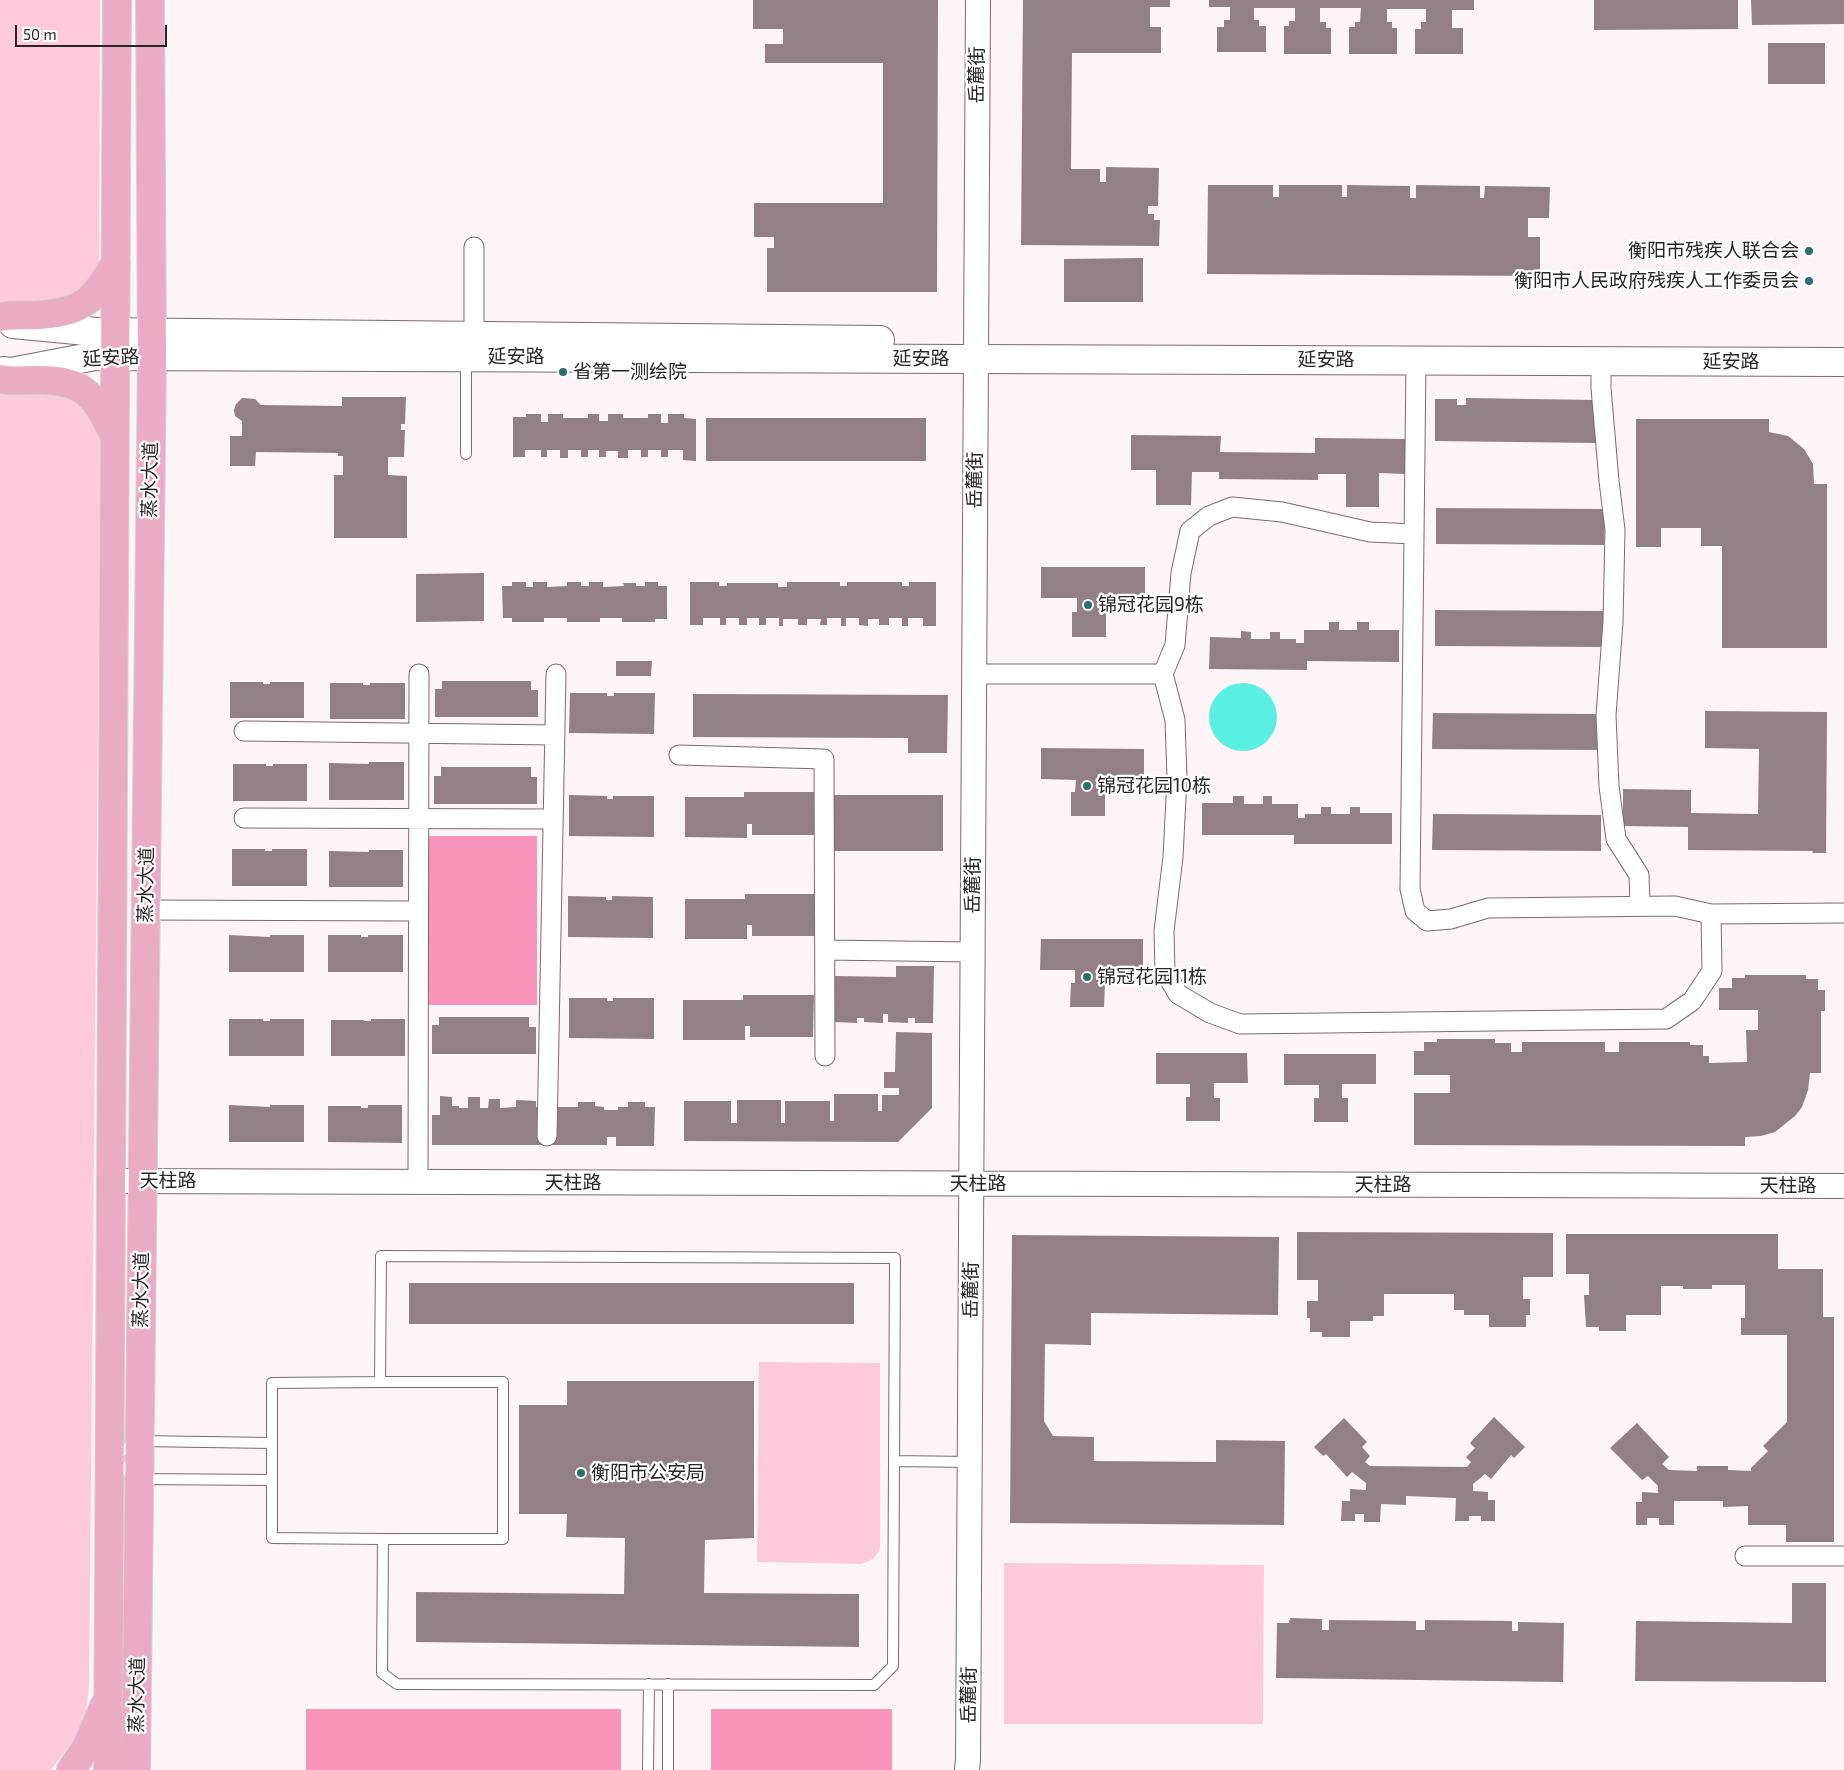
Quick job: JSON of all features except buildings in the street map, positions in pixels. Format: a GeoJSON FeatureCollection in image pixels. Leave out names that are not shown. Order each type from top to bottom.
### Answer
{"type":"FeatureCollection","features":[{"type":"Feature","properties":{"kind":"main road","name":"蒸水大道"},"geometry":{"type":"LineString","coordinates":[[108,1770],[117,0]]}},
{"type":"Feature","properties":{"kind":"main road","name":"蒸水大道"},"geometry":{"type":"LineString","coordinates":[[136,1770],[152,344],[150,0]]}},
{"type":"Feature","properties":{"kind":"main road"},"geometry":{"type":"LineString","coordinates":[[0,317],[11,314],[36,315],[66,312],[83,305],[99,291],[116,262]]}},
{"type":"Feature","properties":{"kind":"main road","name":"延安路"},"geometry":{"type":"LineString","coordinates":[[0,326],[11,324],[97,332],[116,344]]}},
{"type":"Feature","properties":{"kind":"main road","name":"延安路"},"geometry":{"type":"LineString","coordinates":[[0,370],[11,372],[95,356],[116,344],[982,350],[1844,343]]}},
{"type":"Feature","properties":{"kind":"main road","name":"延安路"},"geometry":{"type":"LineString","coordinates":[[982,350],[1416,361],[1844,362]]}},
{"type":"Feature","properties":{"kind":"main road"},"geometry":{"type":"LineString","coordinates":[[0,380],[10,382],[54,380],[70,383],[88,392],[102,410],[116,437]]}},
{"type":"Feature","properties":{"kind":"main road"},"geometry":{"type":"LineString","coordinates":[[71,1770],[87,1746],[108,1698]]}},
{"type":"Feature","properties":{"kind":"main road"},"geometry":{"type":"LineString","coordinates":[[136,1738],[142,1763],[147,1770]]}},
{"type":"Feature","properties":{"kind":"street","name":"岳麓街"},"geometry":{"type":"LineString","coordinates":[[966,1770],[968,1759],[970,1462],[986,674],[978,0]]}},
{"type":"Feature","properties":{"kind":"street","name":"岳麓街"},"geometry":{"type":"LineString","coordinates":[[980,1770],[977,1184],[973,952],[982,350],[990,0]]}},
{"type":"Feature","properties":{"kind":"street"},"geometry":{"type":"LineString","coordinates":[[470,347],[474,247]]}},
{"type":"Feature","properties":{"kind":"street"},"geometry":{"type":"LineString","coordinates":[[1416,361],[1410,889],[1415,911],[1428,920],[1451,920],[1488,908],[1675,906],[1711,914],[1844,913]]}},
{"type":"Feature","properties":{"kind":"street"},"geometry":{"type":"LineString","coordinates":[[1601,361],[1601,388],[1615,530],[1614,622],[1606,715],[1609,786],[1616,839],[1639,875],[1640,906]]}},
{"type":"Feature","properties":{"kind":"street"},"geometry":{"type":"LineString","coordinates":[[1414,534],[1370,532],[1282,512],[1232,507],[1209,516],[1190,531],[1181,573],[1175,645],[1163,674],[1175,720],[1177,778],[1173,857],[1164,931],[1165,972],[1178,994],[1210,1013],[1240,1024],[1666,1019],[1692,1001],[1712,971],[1711,914]]}},
{"type":"Feature","properties":{"kind":"street"},"geometry":{"type":"LineString","coordinates":[[418,1182],[420,674]]}},
{"type":"Feature","properties":{"kind":"street"},"geometry":{"type":"LineString","coordinates":[[547,1136],[556,674]]}},
{"type":"Feature","properties":{"kind":"street"},"geometry":{"type":"LineString","coordinates":[[986,674],[1163,674]]}},
{"type":"Feature","properties":{"kind":"street"},"geometry":{"type":"LineString","coordinates":[[244,731],[555,735]]}},
{"type":"Feature","properties":{"kind":"street"},"geometry":{"type":"LineString","coordinates":[[679,755],[824,759],[825,1056]]}},
{"type":"Feature","properties":{"kind":"street"},"geometry":{"type":"LineString","coordinates":[[244,818],[553,819]]}},
{"type":"Feature","properties":{"kind":"street"},"geometry":{"type":"LineString","coordinates":[[146,910],[418,911]]}},
{"type":"Feature","properties":{"kind":"street"},"geometry":{"type":"LineString","coordinates":[[824,950],[973,952]]}},
{"type":"Feature","properties":{"kind":"street","name":"天柱路"},"geometry":{"type":"LineString","coordinates":[[111,1181],[1844,1186]]}},
{"type":"Feature","properties":{"kind":"street"},"geometry":{"type":"LineString","coordinates":[[1744,1556],[1844,1556]]}},
{"type":"Feature","properties":{"kind":"lane"},"geometry":{"type":"LineString","coordinates":[[466,454],[470,347]]}},
{"type":"Feature","properties":{"kind":"lane"},"geometry":{"type":"LineString","coordinates":[[380,1382],[381,1256],[895,1258],[893,1666],[874,1685],[397,1684],[382,1673],[383,1539]]}},
{"type":"Feature","properties":{"kind":"lane"},"geometry":{"type":"LineString","coordinates":[[503,1382],[503,1539],[272,1538],[272,1443],[272,1383],[503,1382]]}},
{"type":"Feature","properties":{"kind":"lane"},"geometry":{"type":"LineString","coordinates":[[272,1443],[139,1441],[110,1458],[139,1479],[272,1480]]}},
{"type":"Feature","properties":{"kind":"lane"},"geometry":{"type":"LineString","coordinates":[[894,1461],[970,1462]]}},
{"type":"Feature","properties":{"kind":"lane"},"geometry":{"type":"LineString","coordinates":[[648,1770],[649,1684]]}},
{"type":"Feature","properties":{"kind":"lane"},"geometry":{"type":"LineString","coordinates":[[668,1684],[668,1770]]}},
{"type":"Feature","properties":{"kind":"shaded area"},"geometry":{"type":"Polygon","coordinates":[[[0,0],[100,0],[99,291],[0,327],[0,0]]]}},
{"type":"Feature","properties":{"kind":"shaded area"},"geometry":{"type":"Polygon","coordinates":[[[0,371],[101,409],[89,1686],[86,1712],[75,1738],[51,1770],[0,1770],[0,371]]]}},
{"type":"Feature","properties":{"kind":"shaded area"},"geometry":{"type":"Polygon","coordinates":[[[427,836],[537,836],[537,1005],[427,1005],[427,836]]]}},
{"type":"Feature","properties":{"kind":"shaded area"},"geometry":{"type":"Polygon","coordinates":[[[759,1362],[880,1363],[880,1548],[875,1557],[870,1560],[861,1564],[757,1562],[759,1362]]]}},
{"type":"Feature","properties":{"kind":"shaded area"},"geometry":{"type":"Polygon","coordinates":[[[1004,1563],[1264,1565],[1263,1724],[1004,1724],[1004,1563]]]}},
{"type":"Feature","properties":{"kind":"shaded area"},"geometry":{"type":"Polygon","coordinates":[[[306,1709],[621,1709],[621,1770],[306,1770],[306,1709]]]}},
{"type":"Feature","properties":{"kind":"shaded area"},"geometry":{"type":"Polygon","coordinates":[[[711,1709],[892,1709],[892,1770],[711,1770],[711,1709]]]}},
{"type":"Feature","properties":{"kind":"water"},"geometry":{"type":"Polygon","coordinates":[[[1243,683],[1256,686],[1267,693],[1274,704],[1277,717],[1274,730],[1267,741],[1256,748],[1243,751],[1230,748],[1219,741],[1212,730],[1209,717],[1212,704],[1219,693],[1230,686],[1243,683]]]}},
{"type":"Feature","properties":{"kind":"place","name":"衡阳市残疾人联合会"},"geometry":{"type":"Point","coordinates":[1809,251]}},
{"type":"Feature","properties":{"kind":"place","name":"衡阳市人民政府残疾人工作委员会"},"geometry":{"type":"Point","coordinates":[1809,281]}},
{"type":"Feature","properties":{"kind":"place","name":"省第一测绘院"},"geometry":{"type":"Point","coordinates":[563,372]}},
{"type":"Feature","properties":{"kind":"place","name":"锦冠花园9栋"},"geometry":{"type":"Point","coordinates":[1088,605]}},
{"type":"Feature","properties":{"kind":"place","name":"锦冠花园10栋"},"geometry":{"type":"Point","coordinates":[1087,786]}},
{"type":"Feature","properties":{"kind":"place","name":"锦冠花园11栋"},"geometry":{"type":"Point","coordinates":[1087,977]}},
{"type":"Feature","properties":{"kind":"place","name":"衡阳市公安局"},"geometry":{"type":"Point","coordinates":[581,1473]}}]}
